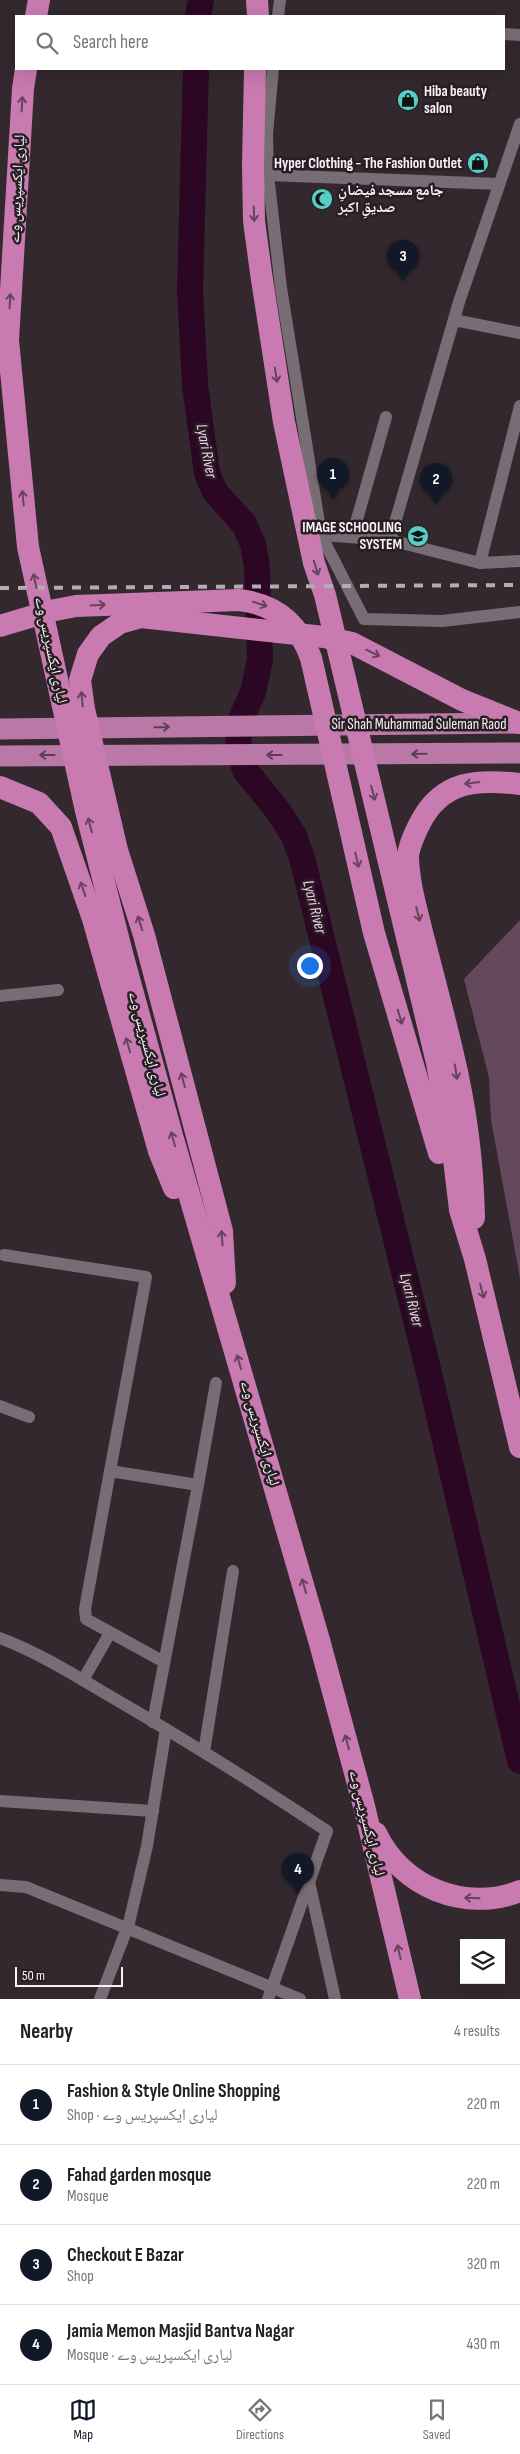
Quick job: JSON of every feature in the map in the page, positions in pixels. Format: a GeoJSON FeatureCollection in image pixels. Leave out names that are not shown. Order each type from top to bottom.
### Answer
{"type":"FeatureCollection","features":[{"type":"Feature","properties":{"kind":"highway"},"geometry":{"type":"LineString","coordinates":[[36,15],[39,0]]}},
{"type":"Feature","properties":{"kind":"highway"},"geometry":{"type":"LineString","coordinates":[[257,0],[258,15]]}},
{"type":"Feature","properties":{"kind":"highway","name":"لیاری ایکسپریس وے"},"geometry":{"type":"LineString","coordinates":[[26,70],[23,89],[8,340],[28,546],[86,811],[121,948],[173,1139],[317,1630],[364,1806],[410,1999]]}},
{"type":"Feature","properties":{"kind":"highway"},"geometry":{"type":"LineString","coordinates":[[255,70],[254,220],[277,382],[314,563],[325,595],[437,1063],[453,1151],[460,1210]]}},
{"type":"Feature","properties":{"kind":"highway"},"geometry":{"type":"LineString","coordinates":[[0,626],[50,611],[76,606],[239,600],[267,606],[291,622],[301,636],[313,668],[374,933],[440,1157],[460,1210],[475,1260],[520,1447]]}},
{"type":"Feature","properties":{"kind":"highway"},"geometry":{"type":"LineString","coordinates":[[227,1321],[222,1230],[149,953],[110,822],[84,709],[80,680],[88,654],[101,636],[120,622],[141,617],[275,630],[324,637],[352,643],[462,700],[520,723]]}},
{"type":"Feature","properties":{"kind":"highway","name":"Sir Shah Muhammad Suleman Raod"},"geometry":{"type":"LineString","coordinates":[[0,729],[520,723]]}},
{"type":"Feature","properties":{"kind":"highway"},"geometry":{"type":"LineString","coordinates":[[0,756],[323,756],[520,753]]}},
{"type":"Feature","properties":{"kind":"highway"},"geometry":{"type":"LineString","coordinates":[[475,1260],[473,1173],[454,1062],[411,890],[408,857],[414,834],[426,812],[443,794],[463,784],[491,780],[520,784]]}},
{"type":"Feature","properties":{"kind":"highway"},"geometry":{"type":"LineString","coordinates":[[0,787],[39,803],[61,827],[93,920],[159,1151],[227,1321]]}},
{"type":"Feature","properties":{"kind":"highway"},"geometry":{"type":"LineString","coordinates":[[364,1806],[383,1848],[403,1871],[423,1885],[448,1895],[474,1899],[510,1895],[520,1891]]}},
{"type":"Feature","properties":{"kind":"street"},"geometry":{"type":"LineString","coordinates":[[278,15],[280,0]]}},
{"type":"Feature","properties":{"kind":"street"},"geometry":{"type":"LineString","coordinates":[[505,34],[520,35]]}},
{"type":"Feature","properties":{"kind":"street"},"geometry":{"type":"LineString","coordinates":[[273,70],[267,134],[268,175],[281,288],[321,535],[364,620],[442,621],[520,612]]}},
{"type":"Feature","properties":{"kind":"street"},"geometry":{"type":"LineString","coordinates":[[390,540],[454,320],[500,184],[516,147],[520,124]]}},
{"type":"Feature","properties":{"kind":"street"},"geometry":{"type":"LineString","coordinates":[[268,175],[500,184]]}},
{"type":"Feature","properties":{"kind":"street"},"geometry":{"type":"LineString","coordinates":[[454,320],[520,333]]}},
{"type":"Feature","properties":{"kind":"street"},"geometry":{"type":"LineString","coordinates":[[480,563],[520,406]]}},
{"type":"Feature","properties":{"kind":"street"},"geometry":{"type":"LineString","coordinates":[[352,537],[386,417]]}},
{"type":"Feature","properties":{"kind":"street"},"geometry":{"type":"LineString","coordinates":[[321,535],[390,540],[480,563],[520,560]]}},
{"type":"Feature","properties":{"kind":"street"},"geometry":{"type":"LineString","coordinates":[[0,996],[58,990]]}},
{"type":"Feature","properties":{"kind":"street"},"geometry":{"type":"LineString","coordinates":[[4,1255],[146,1277],[84,1609],[86,1620],[164,1662]]}},
{"type":"Feature","properties":{"kind":"street"},"geometry":{"type":"LineString","coordinates":[[153,1722],[216,1383]]}},
{"type":"Feature","properties":{"kind":"street"},"geometry":{"type":"LineString","coordinates":[[0,1406],[28,1417]]}},
{"type":"Feature","properties":{"kind":"street"},"geometry":{"type":"LineString","coordinates":[[110,1472],[198,1486]]}},
{"type":"Feature","properties":{"kind":"street"},"geometry":{"type":"LineString","coordinates":[[204,1752],[233,1571]]}},
{"type":"Feature","properties":{"kind":"street"},"geometry":{"type":"LineString","coordinates":[[83,1680],[110,1633]]}},
{"type":"Feature","properties":{"kind":"street"},"geometry":{"type":"LineString","coordinates":[[0,1638],[30,1649],[83,1680],[204,1752],[327,1831],[270,1994]]}},
{"type":"Feature","properties":{"kind":"street"},"geometry":{"type":"LineString","coordinates":[[100,1999],[126,1930],[147,1846],[166,1729]]}},
{"type":"Feature","properties":{"kind":"street"},"geometry":{"type":"LineString","coordinates":[[0,1801],[153,1811]]}},
{"type":"Feature","properties":{"kind":"street"},"geometry":{"type":"LineString","coordinates":[[309,1882],[335,1999]]}},
{"type":"Feature","properties":{"kind":"street"},"geometry":{"type":"LineString","coordinates":[[0,1886],[26,1887],[270,1994],[300,1999]]}},
{"type":"Feature","properties":{"kind":"shaded area"},"geometry":{"type":"Polygon","coordinates":[[[520,920],[520,1278],[491,1120],[489,1078],[464,979],[520,920]]]}},
{"type":"Feature","properties":{"kind":"waterway","name":"Lyari River"},"geometry":{"type":"LineString","coordinates":[[198,15],[201,0]]}},
{"type":"Feature","properties":{"kind":"waterway","name":"Lyari River"},"geometry":{"type":"LineString","coordinates":[[196,70],[190,290],[195,385],[207,473],[215,492],[244,524],[253,544],[257,567],[260,660],[253,692],[240,721],[238,748],[245,770],[279,812],[294,836],[302,858],[430,1377],[520,1761]]}},
{"type":"Feature","properties":{"kind":"railway"},"geometry":{"type":"LineString","coordinates":[[0,588],[520,585]]}},
{"type":"Feature","properties":{"kind":"place","name":"Hiba beauty salon"},"geometry":{"type":"Point","coordinates":[408,100]}},
{"type":"Feature","properties":{"kind":"place","name":"Hyper Clothing - The Fashion Outlet"},"geometry":{"type":"Point","coordinates":[478,163]}},
{"type":"Feature","properties":{"kind":"place","name":"جامع مسجد فیضانِ صدیقِ اکبر"},"geometry":{"type":"Point","coordinates":[322,199]}},
{"type":"Feature","properties":{"kind":"place","name":"Checkout E Bazar"},"geometry":{"type":"Point","coordinates":[403,281]}},
{"type":"Feature","properties":{"kind":"place","name":"Fashion & Style Online Shopping"},"geometry":{"type":"Point","coordinates":[333,499]}},
{"type":"Feature","properties":{"kind":"place","name":"Fahad garden mosque"},"geometry":{"type":"Point","coordinates":[436,504]}},
{"type":"Feature","properties":{"kind":"place","name":"IMAGE SCHOOLING SYSTEM"},"geometry":{"type":"Point","coordinates":[418,536]}},
{"type":"Feature","properties":{"kind":"place","name":"Jamia Memon Masjid Bantva Nagar"},"geometry":{"type":"Point","coordinates":[298,1894]}}]}
